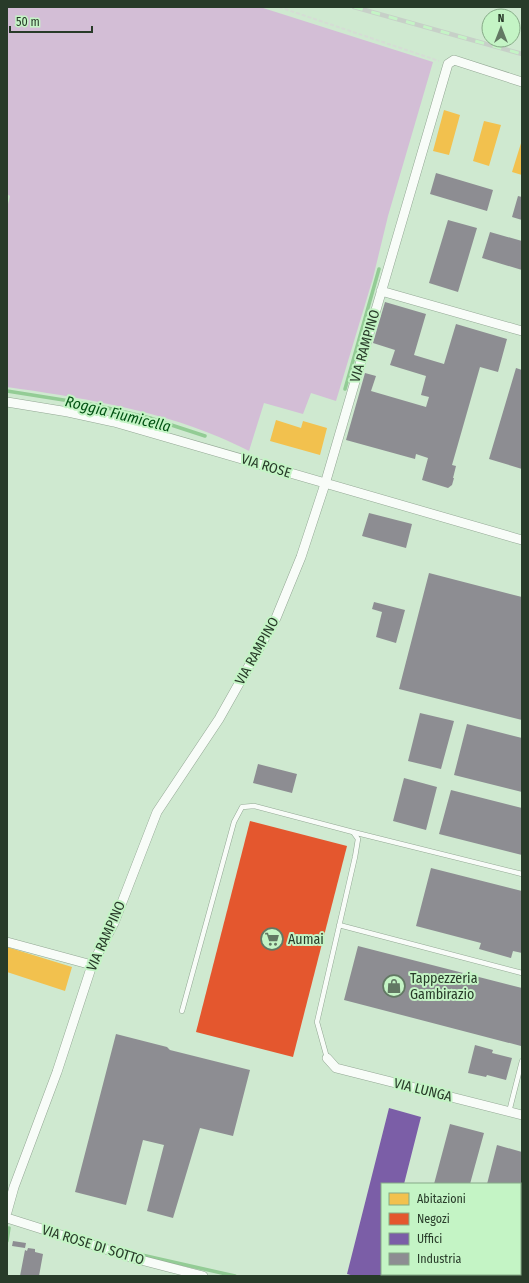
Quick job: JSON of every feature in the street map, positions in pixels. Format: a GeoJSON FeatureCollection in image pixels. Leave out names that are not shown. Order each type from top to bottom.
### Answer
{"type":"FeatureCollection","features":[{"type":"Feature","properties":{"kind":"street"},"geometry":{"type":"LineString","coordinates":[[448,64],[454,60],[522,82]]}},
{"type":"Feature","properties":{"kind":"street","name":"VIA RAMPINO"},"geometry":{"type":"LineString","coordinates":[[7,1212],[14,1188],[57,1072],[92,966],[114,923],[157,812],[219,718],[276,618],[301,557],[325,484],[448,64]]}},
{"type":"Feature","properties":{"kind":"street"},"geometry":{"type":"LineString","coordinates":[[381,291],[522,331]]}},
{"type":"Feature","properties":{"kind":"street","name":"VIA ROSE"},"geometry":{"type":"LineString","coordinates":[[7,402],[68,412],[171,437],[325,484],[522,540]]}},
{"type":"Feature","properties":{"kind":"street"},"geometry":{"type":"LineString","coordinates":[[7,942],[92,966]]}},
{"type":"Feature","properties":{"kind":"street","name":"VIA LUNGA"},"geometry":{"type":"LineString","coordinates":[[327,1058],[336,1068],[522,1115]]}},
{"type":"Feature","properties":{"kind":"street","name":"VIA ROSE DI SOTTO"},"geometry":{"type":"LineString","coordinates":[[7,1218],[137,1259],[203,1276]]}},
{"type":"Feature","properties":{"kind":"lane"},"geometry":{"type":"LineString","coordinates":[[182,1011],[234,822],[242,807],[254,806],[522,874]]}},
{"type":"Feature","properties":{"kind":"lane"},"geometry":{"type":"LineString","coordinates":[[327,1058],[317,1022],[358,839],[353,832]]}},
{"type":"Feature","properties":{"kind":"lane"},"geometry":{"type":"LineString","coordinates":[[340,924],[522,973]]}},
{"type":"Feature","properties":{"kind":"lane"},"geometry":{"type":"LineString","coordinates":[[508,1112],[522,1061]]}},
{"type":"Feature","properties":{"kind":"path"},"geometry":{"type":"LineString","coordinates":[[279,7],[448,64]]}},
{"type":"Feature","properties":{"kind":"shaded area"},"geometry":{"type":"Polygon","coordinates":[[[7,7],[260,7],[433,62],[388,216],[373,278],[336,401],[311,393],[303,414],[264,403],[249,451],[194,427],[168,419],[114,405],[7,387],[7,208],[10,196],[7,194],[7,7]]]}},
{"type":"Feature","properties":{"kind":"building: Abitazioni"},"geometry":{"type":"Polygon","coordinates":[[[444,110],[460,115],[449,155],[433,151],[444,110]]]}},
{"type":"Feature","properties":{"kind":"building: Abitazioni"},"geometry":{"type":"Polygon","coordinates":[[[484,121],[501,125],[489,166],[473,161],[484,121]]]}},
{"type":"Feature","properties":{"kind":"building: Abitazioni"},"geometry":{"type":"Polygon","coordinates":[[[522,140],[522,175],[512,172],[522,140]]]}},
{"type":"Feature","properties":{"kind":"building: Abitazioni"},"geometry":{"type":"Polygon","coordinates":[[[276,420],[301,428],[303,421],[327,428],[320,455],[270,441],[276,420]]]}},
{"type":"Feature","properties":{"kind":"building: Abitazioni"},"geometry":{"type":"Polygon","coordinates":[[[7,947],[72,967],[65,991],[7,972],[7,947]]]}},
{"type":"Feature","properties":{"kind":"building: Negozi","name":"Aumai"},"geometry":{"type":"Polygon","coordinates":[[[250,821],[347,846],[293,1057],[196,1032],[250,821]]]}},
{"type":"Feature","properties":{"kind":"building: Uffici"},"geometry":{"type":"Polygon","coordinates":[[[389,1108],[421,1117],[404,1183],[381,1183],[381,1276],[354,1276],[347,1274],[389,1108]]]}},
{"type":"Feature","properties":{"kind":"building: Industria"},"geometry":{"type":"Polygon","coordinates":[[[436,173],[493,190],[487,211],[430,194],[436,173]]]}},
{"type":"Feature","properties":{"kind":"building: Industria"},"geometry":{"type":"Polygon","coordinates":[[[518,196],[522,197],[522,220],[512,217],[518,196]]]}},
{"type":"Feature","properties":{"kind":"building: Industria"},"geometry":{"type":"Polygon","coordinates":[[[448,220],[477,228],[458,292],[429,283],[448,220]]]}},
{"type":"Feature","properties":{"kind":"building: Industria"},"geometry":{"type":"Polygon","coordinates":[[[490,232],[522,241],[522,270],[482,258],[490,232]]]}},
{"type":"Feature","properties":{"kind":"building: Industria"},"geometry":{"type":"Polygon","coordinates":[[[385,302],[426,314],[414,355],[444,364],[456,324],[507,339],[498,372],[480,367],[452,465],[456,466],[454,478],[452,485],[448,488],[422,480],[428,458],[416,454],[415,459],[346,440],[365,373],[376,376],[371,391],[426,407],[429,397],[421,395],[426,376],[390,365],[395,350],[373,343],[385,302]]]}},
{"type":"Feature","properties":{"kind":"building: Industria"},"geometry":{"type":"Polygon","coordinates":[[[516,368],[522,370],[522,469],[489,459],[516,368]]]}},
{"type":"Feature","properties":{"kind":"building: Industria"},"geometry":{"type":"Polygon","coordinates":[[[369,513],[412,524],[406,548],[362,536],[369,513]]]}},
{"type":"Feature","properties":{"kind":"building: Industria"},"geometry":{"type":"Polygon","coordinates":[[[429,573],[522,597],[522,720],[399,689],[429,573]]]}},
{"type":"Feature","properties":{"kind":"building: Industria"},"geometry":{"type":"Polygon","coordinates":[[[374,602],[405,610],[396,643],[376,637],[382,612],[372,609],[374,602]]]}},
{"type":"Feature","properties":{"kind":"building: Industria"},"geometry":{"type":"Polygon","coordinates":[[[420,713],[454,721],[441,769],[408,761],[420,713]]]}},
{"type":"Feature","properties":{"kind":"building: Industria"},"geometry":{"type":"Polygon","coordinates":[[[467,724],[522,738],[522,792],[454,775],[467,724]]]}},
{"type":"Feature","properties":{"kind":"building: Industria"},"geometry":{"type":"Polygon","coordinates":[[[258,764],[297,774],[292,793],[253,783],[258,764]]]}},
{"type":"Feature","properties":{"kind":"building: Industria"},"geometry":{"type":"Polygon","coordinates":[[[404,778],[437,787],[426,830],[393,821],[404,778]]]}},
{"type":"Feature","properties":{"kind":"building: Industria"},"geometry":{"type":"Polygon","coordinates":[[[451,790],[522,808],[522,855],[439,834],[451,790]]]}},
{"type":"Feature","properties":{"kind":"building: Industria"},"geometry":{"type":"Polygon","coordinates":[[[431,868],[522,891],[522,953],[513,951],[511,958],[479,949],[481,943],[416,926],[431,868]]]}},
{"type":"Feature","properties":{"kind":"building: Industria"},"geometry":{"type":"Polygon","coordinates":[[[358,946],[522,988],[521,1046],[344,1000],[358,946]]]}},
{"type":"Feature","properties":{"kind":"building: Industria"},"geometry":{"type":"Polygon","coordinates":[[[116,1034],[167,1047],[170,1050],[250,1070],[233,1136],[200,1128],[173,1218],[147,1211],[164,1145],[143,1140],[126,1205],[75,1192],[116,1034]]]}},
{"type":"Feature","properties":{"kind":"building: Industria"},"geometry":{"type":"Polygon","coordinates":[[[475,1045],[493,1050],[492,1053],[512,1058],[506,1080],[487,1075],[486,1077],[468,1073],[475,1045]]]}},
{"type":"Feature","properties":{"kind":"building: Industria"},"geometry":{"type":"Polygon","coordinates":[[[450,1124],[484,1133],[470,1183],[434,1183],[450,1124]]]}},
{"type":"Feature","properties":{"kind":"building: Industria"},"geometry":{"type":"Polygon","coordinates":[[[497,1145],[522,1152],[522,1276],[465,1275],[521,1275],[521,1183],[487,1183],[497,1145]]]}},
{"type":"Feature","properties":{"kind":"building: Industria"},"geometry":{"type":"Polygon","coordinates":[[[13,1241],[26,1243],[25,1248],[12,1246],[13,1241]]]}},
{"type":"Feature","properties":{"kind":"building: Industria"},"geometry":{"type":"Polygon","coordinates":[[[28,1248],[35,1249],[35,1252],[43,1254],[39,1276],[20,1276],[25,1250],[27,1251],[28,1248]]]}},
{"type":"Feature","properties":{"kind":"building: Industria"},"geometry":{"type":"Polygon","coordinates":[[[410,1275],[446,1275],[446,1276],[410,1275]]]}},
{"type":"Feature","properties":{"kind":"waterway","name":"Roggia Fiumicella"},"geometry":{"type":"LineString","coordinates":[[345,389],[379,269]]}},
{"type":"Feature","properties":{"kind":"waterway","name":"Roggia Fiumicella"},"geometry":{"type":"LineString","coordinates":[[7,391],[95,405],[150,418],[205,436]]}},
{"type":"Feature","properties":{"kind":"waterway","name":"Roggia Fiumicella"},"geometry":{"type":"LineString","coordinates":[[7,1241],[9,1228]]}},
{"type":"Feature","properties":{"kind":"waterway","name":"Roggia Fiumicella"},"geometry":{"type":"LineString","coordinates":[[133,1253],[235,1276]]}},
{"type":"Feature","properties":{"kind":"railway"},"geometry":{"type":"LineString","coordinates":[[354,7],[522,54]]}},
{"type":"Feature","properties":{"kind":"place","name":"Aumai"},"geometry":{"type":"Point","coordinates":[272,939]}},
{"type":"Feature","properties":{"kind":"place","name":"Tappezzeria Gambirazio"},"geometry":{"type":"Point","coordinates":[394,986]}}]}
